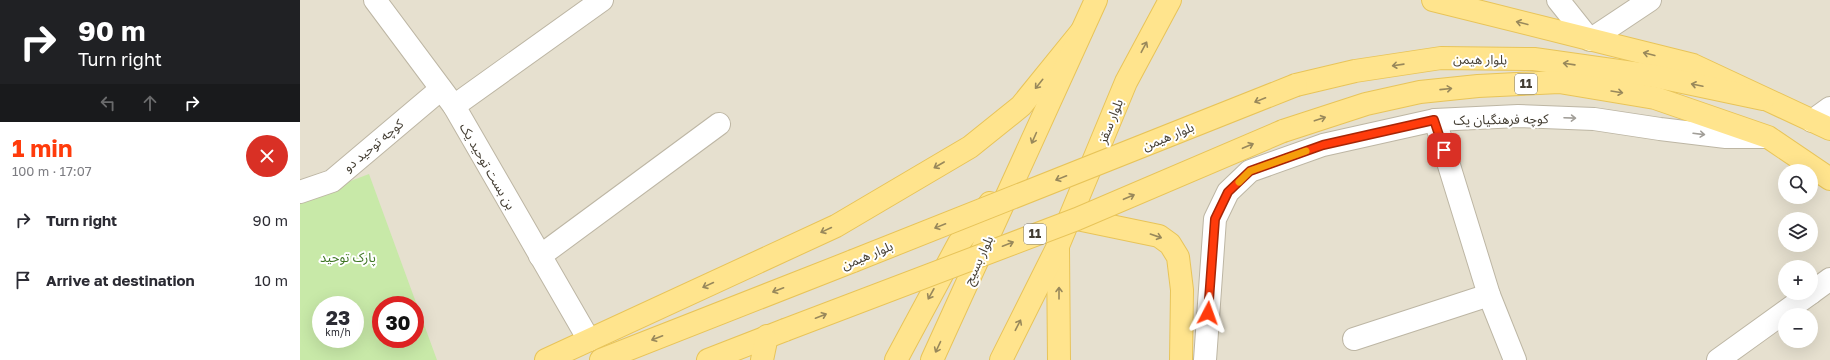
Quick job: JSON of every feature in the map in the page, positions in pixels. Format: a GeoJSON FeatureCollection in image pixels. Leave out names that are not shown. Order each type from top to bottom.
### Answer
{"type":"FeatureCollection","features":[{"type":"Feature","properties":{"kind":"main road"},"geometry":{"type":"LineString","coordinates":[[896,360],[959,243],[1024,159],[1096,0]]}},
{"type":"Feature","properties":{"kind":"main road","name":"بلوار سقز"},"geometry":{"type":"LineString","coordinates":[[1058,246],[1126,82],[1170,0]]}},
{"type":"Feature","properties":{"kind":"main road"},"geometry":{"type":"LineString","coordinates":[[1433,0],[1693,65],[1726,79],[1762,99],[1821,125]]}},
{"type":"Feature","properties":{"kind":"main road"},"geometry":{"type":"LineString","coordinates":[[546,360],[836,226],[970,147],[1021,106],[1081,32]]}},
{"type":"Feature","properties":{"kind":"main road","name":"بلوار هیمن"},"geometry":{"type":"LineString","coordinates":[[601,360],[1296,85],[1355,71],[1441,58],[1534,59],[1654,76],[1762,99]]}},
{"type":"Feature","properties":{"kind":"main road","name":"بلوار هیمن"},"geometry":{"type":"LineString","coordinates":[[708,360],[1077,219],[1283,131],[1366,104],[1420,92],[1478,86],[1559,82],[1655,98],[1768,137]]}},
{"type":"Feature","properties":{"kind":"main road","name":"11"},"geometry":{"type":"LineString","coordinates":[[1768,137],[1830,179]]}},
{"type":"Feature","properties":{"kind":"main road","name":"بلوار بسیج"},"geometry":{"type":"LineString","coordinates":[[932,360],[1024,159]]}},
{"type":"Feature","properties":{"kind":"main road"},"geometry":{"type":"LineString","coordinates":[[1077,219],[1159,236],[1170,244],[1178,257],[1182,290],[1181,360]]}},
{"type":"Feature","properties":{"kind":"main road"},"geometry":{"type":"LineString","coordinates":[[1001,360],[1058,246]]}},
{"type":"Feature","properties":{"kind":"main road"},"geometry":{"type":"LineString","coordinates":[[1058,246],[1059,360]]}},
{"type":"Feature","properties":{"kind":"main road"},"geometry":{"type":"LineString","coordinates":[[762,360],[776,333]]}},
{"type":"Feature","properties":{"kind":"street","name":"بن بست توحید یک"},"geometry":{"type":"LineString","coordinates":[[375,0],[454,106],[589,340]]}},
{"type":"Feature","properties":{"kind":"street"},"geometry":{"type":"LineString","coordinates":[[454,106],[602,0]]}},
{"type":"Feature","properties":{"kind":"street"},"geometry":{"type":"LineString","coordinates":[[1558,0],[1590,40],[1650,0]]}},
{"type":"Feature","properties":{"kind":"street","name":"کوچه توحید دو"},"geometry":{"type":"LineString","coordinates":[[300,192],[332,180],[441,88]]}},
{"type":"Feature","properties":{"kind":"street"},"geometry":{"type":"LineString","coordinates":[[1821,125],[1830,108]]}},
{"type":"Feature","properties":{"kind":"street","name":"کوچه فرهنگیان یک"},"geometry":{"type":"LineString","coordinates":[[1205,360],[1215,219],[1228,192],[1250,171],[1323,145],[1434,120],[1518,116],[1594,119],[1726,137],[1768,137]]}},
{"type":"Feature","properties":{"kind":"street"},"geometry":{"type":"LineString","coordinates":[[1434,120],[1489,295],[1515,360]]}},
{"type":"Feature","properties":{"kind":"street"},"geometry":{"type":"LineString","coordinates":[[540,256],[719,124]]}},
{"type":"Feature","properties":{"kind":"street"},"geometry":{"type":"LineString","coordinates":[[1818,288],[1830,279]]}},
{"type":"Feature","properties":{"kind":"street"},"geometry":{"type":"LineString","coordinates":[[1354,339],[1489,295]]}},
{"type":"Feature","properties":{"kind":"street"},"geometry":{"type":"LineString","coordinates":[[1718,360],[1801,300]]}},
{"type":"Feature","properties":{"kind":"shaded area"},"geometry":{"type":"Polygon","coordinates":[[[300,0],[1830,0],[1830,360],[300,360],[300,0]]]}},
{"type":"Feature","properties":{"kind":"green space","name":"پارک توحید"},"geometry":{"type":"Polygon","coordinates":[[[369,174],[414,296],[372,296],[372,348],[424,348],[424,324],[437,360],[300,360],[300,200],[369,174]]]}},
{"type":"Feature","properties":{"kind":"slow traffic"},"geometry":{"type":"LineString","coordinates":[[1239,182],[1250,171],[1306,151]]}},
{"type":"Feature","properties":{"kind":"route"},"geometry":{"type":"LineString","coordinates":[[1208,313],[1215,219],[1228,192],[1250,171],[1323,145],[1434,120],[1444,150]]}}]}
